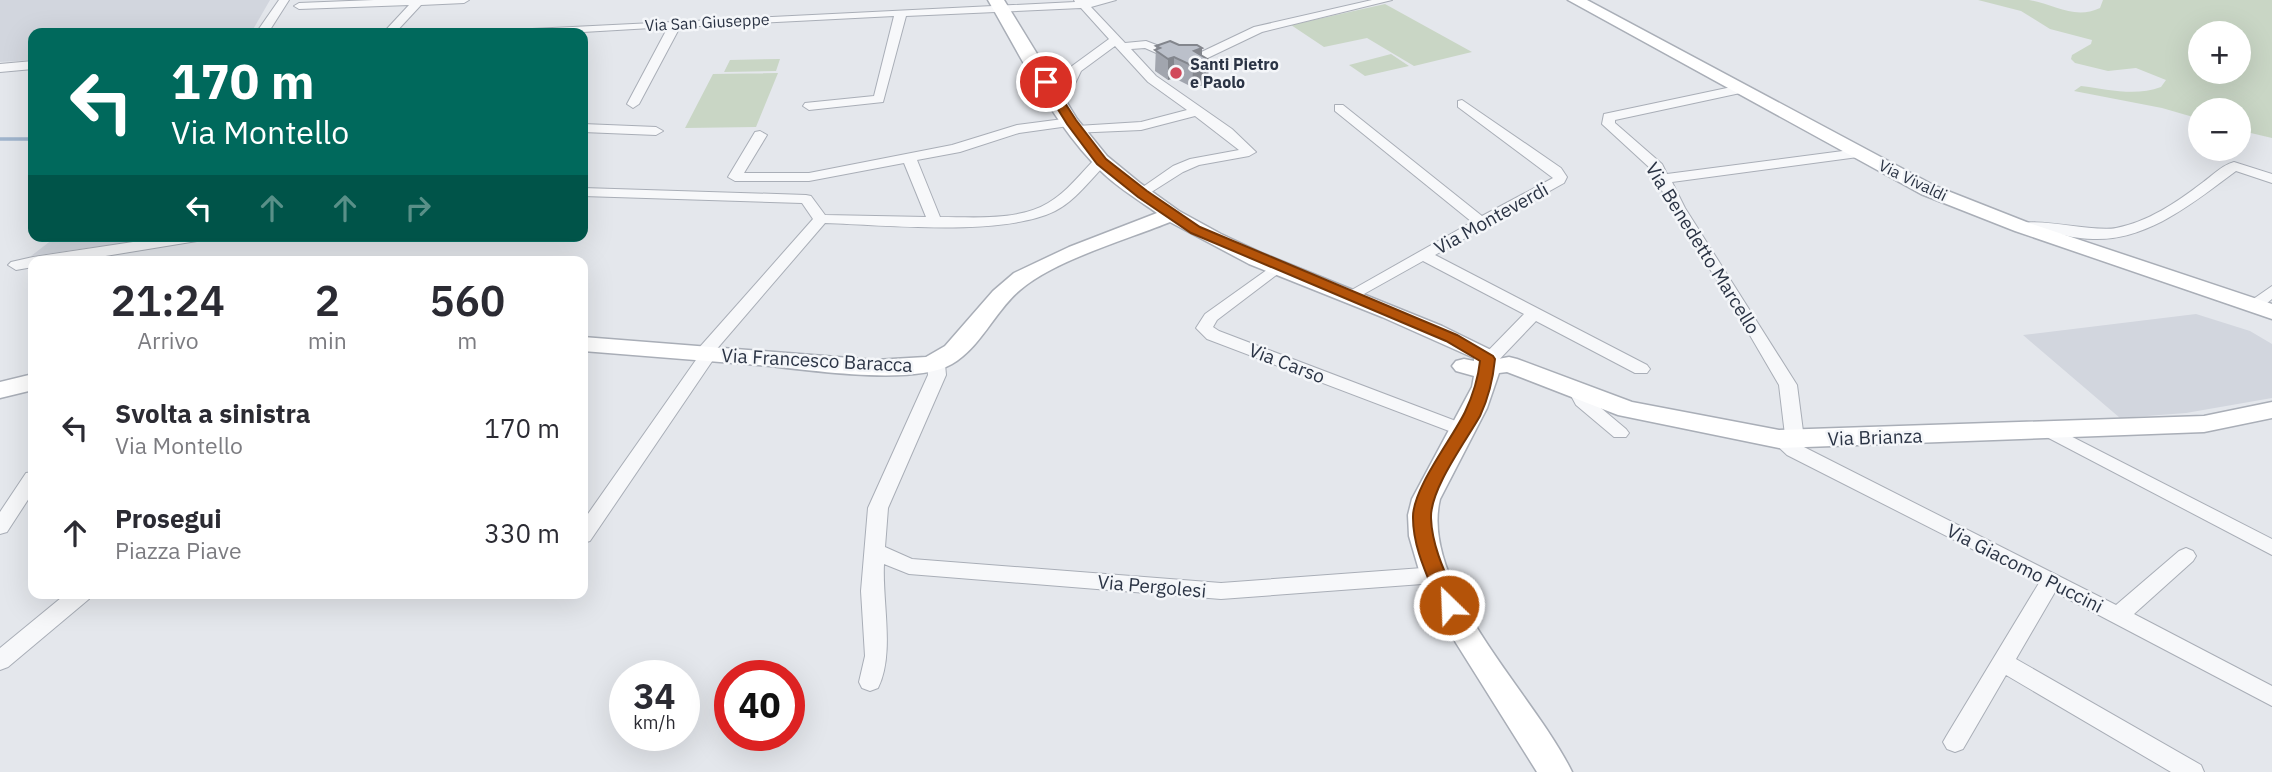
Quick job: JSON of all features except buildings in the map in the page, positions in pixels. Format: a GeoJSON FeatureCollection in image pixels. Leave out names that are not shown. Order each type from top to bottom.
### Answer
{"type":"FeatureCollection","features":[{"type":"Feature","properties":{"kind":"street"},"geometry":{"type":"LineString","coordinates":[[265,28],[284,0]]}},
{"type":"Feature","properties":{"kind":"street"},"geometry":{"type":"LineString","coordinates":[[299,6],[464,0]]}},
{"type":"Feature","properties":{"kind":"street"},"geometry":{"type":"LineString","coordinates":[[845,15],[846,0]]}},
{"type":"Feature","properties":{"kind":"street","name":"Via San Giuseppe"},"geometry":{"type":"LineString","coordinates":[[588,28],[901,12],[998,3],[1082,3],[1111,0]]}},
{"type":"Feature","properties":{"kind":"street"},"geometry":{"type":"LineString","coordinates":[[1060,104],[1076,69],[1118,43],[1146,44],[1183,60],[1195,60],[1258,29],[1387,0]]}},
{"type":"Feature","properties":{"kind":"street","name":"Via Vivaldi"},"geometry":{"type":"LineString","coordinates":[[1576,0],[1928,190],[2022,227],[2263,309]]}},
{"type":"Feature","properties":{"kind":"street"},"geometry":{"type":"LineString","coordinates":[[394,28],[418,2]]}},
{"type":"Feature","properties":{"kind":"street"},"geometry":{"type":"LineString","coordinates":[[998,3],[1074,126],[1101,161],[1170,215],[1219,243],[1415,324],[1443,342],[1484,359]]}},
{"type":"Feature","properties":{"kind":"street"},"geometry":{"type":"LineString","coordinates":[[1082,3],[1152,79],[1250,152],[1195,162],[1178,169],[1142,194]]}},
{"type":"Feature","properties":{"kind":"street"},"geometry":{"type":"LineString","coordinates":[[808,106],[879,99],[901,12]]}},
{"type":"Feature","properties":{"kind":"street"},"geometry":{"type":"LineString","coordinates":[[271,20],[274,28]]}},
{"type":"Feature","properties":{"kind":"street"},"geometry":{"type":"LineString","coordinates":[[633,104],[676,23]]}},
{"type":"Feature","properties":{"kind":"street"},"geometry":{"type":"LineString","coordinates":[[0,68],[28,65]]}},
{"type":"Feature","properties":{"kind":"street","name":"Via Benedetto Marcello"},"geometry":{"type":"LineString","coordinates":[[1741,89],[1609,117],[1608,124],[1657,167],[1661,179],[1788,385],[1788,439]]}},
{"type":"Feature","properties":{"kind":"street","name":"Via Monteverdi"},"geometry":{"type":"LineString","coordinates":[[1349,296],[1483,224],[1560,177],[1556,171],[1462,104]]}},
{"type":"Feature","properties":{"kind":"street"},"geometry":{"type":"LineString","coordinates":[[1339,108],[1483,224]]}},
{"type":"Feature","properties":{"kind":"street"},"geometry":{"type":"LineString","coordinates":[[760,135],[735,177],[808,177],[955,149],[1017,129],[1141,126],[1198,111]]}},
{"type":"Feature","properties":{"kind":"street"},"geometry":{"type":"LineString","coordinates":[[588,128],[656,131]]}},
{"type":"Feature","properties":{"kind":"street"},"geometry":{"type":"LineString","coordinates":[[1661,179],[1858,153]]}},
{"type":"Feature","properties":{"kind":"street"},"geometry":{"type":"LineString","coordinates":[[909,158],[934,220]]}},
{"type":"Feature","properties":{"kind":"street"},"geometry":{"type":"LineString","coordinates":[[588,529],[706,353],[821,219],[1006,218],[1049,209],[1101,161]]}},
{"type":"Feature","properties":{"kind":"street"},"geometry":{"type":"LineString","coordinates":[[2022,227],[2034,225],[2096,235],[2125,231],[2162,217],[2234,166],[2272,178]]}},
{"type":"Feature","properties":{"kind":"street"},"geometry":{"type":"LineString","coordinates":[[588,192],[806,198],[821,219]]}},
{"type":"Feature","properties":{"kind":"street","name":"Via Francesco Baracca"},"geometry":{"type":"LineString","coordinates":[[588,344],[875,367],[903,368],[936,364],[952,354],[999,298],[1019,279],[1170,215]]}},
{"type":"Feature","properties":{"kind":"street"},"geometry":{"type":"LineString","coordinates":[[76,256],[165,242]]}},
{"type":"Feature","properties":{"kind":"street"},"geometry":{"type":"LineString","coordinates":[[1423,255],[1641,369]]}},
{"type":"Feature","properties":{"kind":"street"},"geometry":{"type":"LineString","coordinates":[[16,265],[28,263]]}},
{"type":"Feature","properties":{"kind":"street","name":"Via Carso"},"geometry":{"type":"LineString","coordinates":[[1278,267],[1210,317],[1204,328],[1213,334],[1463,430]]}},
{"type":"Feature","properties":{"kind":"street"},"geometry":{"type":"LineString","coordinates":[[2263,309],[2272,291]]}},
{"type":"Feature","properties":{"kind":"street"},"geometry":{"type":"LineString","coordinates":[[1534,313],[1484,359],[1485,383],[1463,430],[1435,477],[1421,515],[1428,555],[1449,605],[1555,772]]}},
{"type":"Feature","properties":{"kind":"street","name":"Via Brianza"},"geometry":{"type":"LineString","coordinates":[[1484,359],[1616,405],[1659,417],[1788,439],[2204,424],[2272,410]]}},
{"type":"Feature","properties":{"kind":"street"},"geometry":{"type":"LineString","coordinates":[[870,682],[876,656],[872,591],[878,508],[937,375],[936,364]]}},
{"type":"Feature","properties":{"kind":"street"},"geometry":{"type":"LineString","coordinates":[[0,390],[28,383]]}},
{"type":"Feature","properties":{"kind":"street"},"geometry":{"type":"LineString","coordinates":[[1577,390],[1582,401],[1620,433]]}},
{"type":"Feature","properties":{"kind":"street"},"geometry":{"type":"LineString","coordinates":[[2047,430],[2272,548]]}},
{"type":"Feature","properties":{"kind":"street","name":"Via Giacomo Puccini"},"geometry":{"type":"LineString","coordinates":[[1788,439],[1794,451],[2051,580],[2272,697]]}},
{"type":"Feature","properties":{"kind":"street"},"geometry":{"type":"LineString","coordinates":[[0,527],[28,485]]}},
{"type":"Feature","properties":{"kind":"street","name":"Via Pergolesi"},"geometry":{"type":"LineString","coordinates":[[873,550],[909,566],[1221,591],[1436,575]]}},
{"type":"Feature","properties":{"kind":"street"},"geometry":{"type":"LineString","coordinates":[[2118,615],[2186,556]]}},
{"type":"Feature","properties":{"kind":"street"},"geometry":{"type":"LineString","coordinates":[[1955,742],[2051,580]]}},
{"type":"Feature","properties":{"kind":"street"},"geometry":{"type":"LineString","coordinates":[[0,662],[75,599]]}},
{"type":"Feature","properties":{"kind":"street"},"geometry":{"type":"LineString","coordinates":[[2002,662],[2192,772]]}},
{"type":"Feature","properties":{"kind":"shaded area"},"geometry":{"type":"Polygon","coordinates":[[[0,0],[270,0],[254,28],[28,28],[28,60],[0,62],[0,0]]]}},
{"type":"Feature","properties":{"kind":"shaded area"},"geometry":{"type":"Polygon","coordinates":[[[49,242],[130,242],[31,256],[49,242]]]}},
{"type":"Feature","properties":{"kind":"shaded area"},"geometry":{"type":"Polygon","coordinates":[[[2196,314],[2250,331],[2272,344],[2272,398],[2186,413],[2120,418],[2023,335],[2196,314]]]}},
{"type":"Feature","properties":{"kind":"green space"},"geometry":{"type":"Polygon","coordinates":[[[1978,0],[2029,0],[2081,12],[2100,8],[2103,0],[2272,0],[2272,138],[2251,133],[2251,98],[2188,98],[2188,116],[2074,91],[2081,86],[2121,91],[2151,90],[2161,87],[2166,80],[2136,68],[2108,71],[2075,63],[2071,59],[2072,55],[2091,44],[2092,40],[2050,29],[2021,11],[1978,0]]]}},
{"type":"Feature","properties":{"kind":"green space"},"geometry":{"type":"Polygon","coordinates":[[[1385,4],[1472,52],[1414,66],[1367,38],[1324,47],[1291,25],[1385,4]]]}},
{"type":"Feature","properties":{"kind":"green space"},"geometry":{"type":"Polygon","coordinates":[[[1391,54],[1409,66],[1365,76],[1349,65],[1391,54]]]}},
{"type":"Feature","properties":{"kind":"green space"},"geometry":{"type":"Polygon","coordinates":[[[780,59],[776,71],[724,72],[730,60],[780,59]]]}},
{"type":"Feature","properties":{"kind":"green space"},"geometry":{"type":"Polygon","coordinates":[[[778,73],[756,127],[685,128],[713,74],[778,73]]]}},
{"type":"Feature","properties":{"kind":"waterway"},"geometry":{"type":"LineString","coordinates":[[0,139],[28,139]]}},
{"type":"Feature","properties":{"kind":"place","name":"Santi Pietro e Paolo"},"geometry":{"type":"Point","coordinates":[1176,73]}},
{"type":"Feature","properties":{"kind":"route"},"geometry":{"type":"LineString","coordinates":[[1046,82],[1071,122],[1101,161],[1170,215],[1219,243],[1452,338],[1488,359],[1485,383],[1472,414],[1435,477],[1421,515],[1428,555],[1449,605]]}}]}
